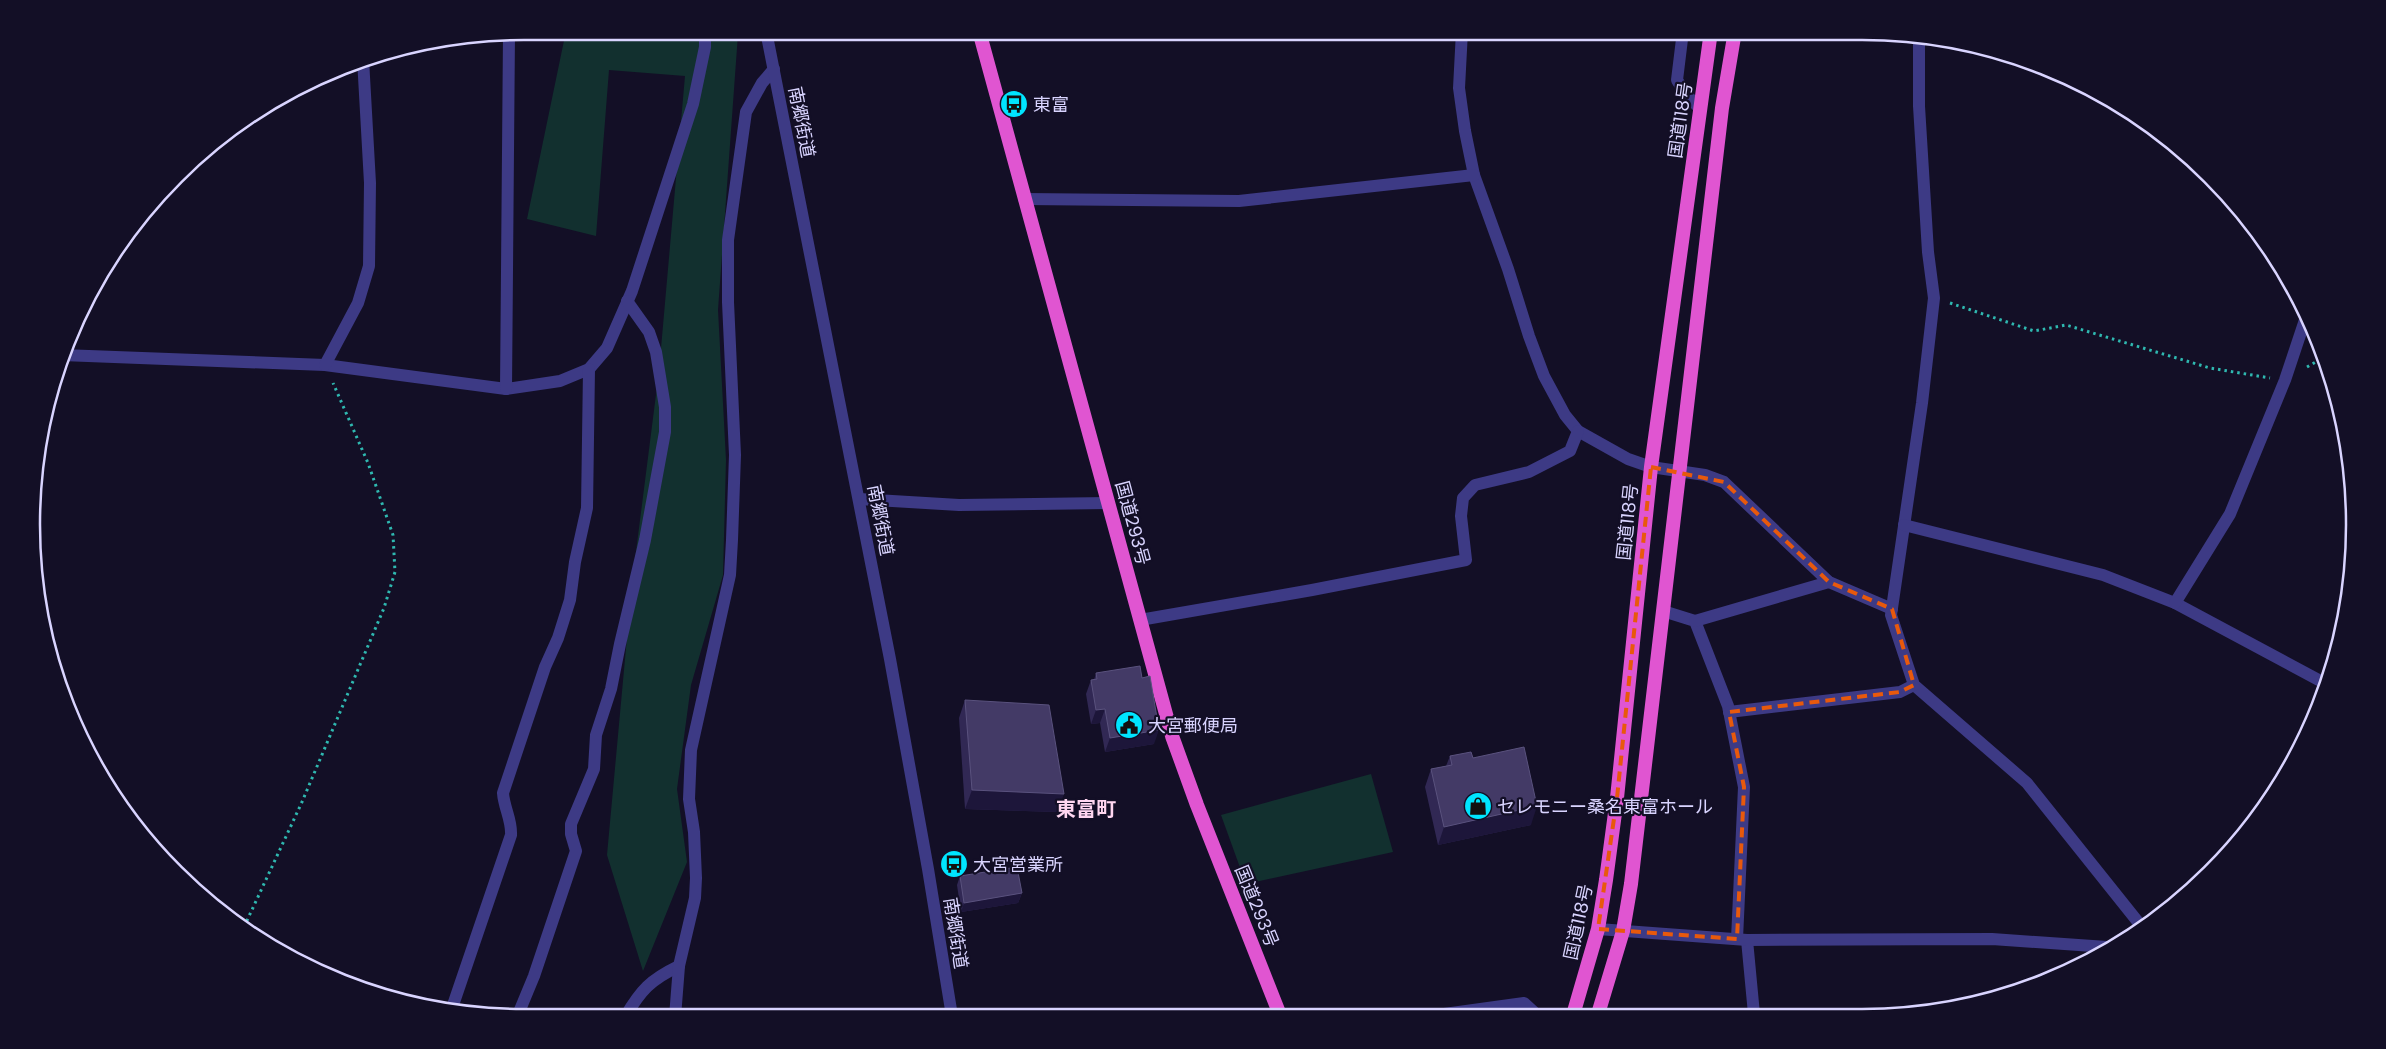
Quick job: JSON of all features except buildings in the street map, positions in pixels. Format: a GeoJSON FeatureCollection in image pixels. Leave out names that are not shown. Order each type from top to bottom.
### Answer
{"type":"FeatureCollection","features":[{"type":"Feature","properties":{"kind":"highway","name":"国道293号"},"geometry":{"type":"LineString","coordinates":[[981,40],[1164,710],[1190,788],[1277,1009]]}},
{"type":"Feature","properties":{"kind":"highway","name":"国道118号"},"geometry":{"type":"LineString","coordinates":[[1575,1009],[1598,929],[1617,798],[1651,467],[1710,40]]}},
{"type":"Feature","properties":{"kind":"highway"},"geometry":{"type":"LineString","coordinates":[[1600,1009],[1623,931],[1642,802],[1722,108],[1733,40]]}},
{"type":"Feature","properties":{"kind":"street"},"geometry":{"type":"LineString","coordinates":[[506,389],[510,40]]}},
{"type":"Feature","properties":{"kind":"street"},"geometry":{"type":"LineString","coordinates":[[71,355],[325,365],[506,389],[560,381],[589,369],[607,348],[627,301],[693,104],[705,40]]}},
{"type":"Feature","properties":{"kind":"street","name":"南郷街道"},"geometry":{"type":"LineString","coordinates":[[768,40],[859,499],[928,868],[951,1009]]}},
{"type":"Feature","properties":{"kind":"street"},"geometry":{"type":"LineString","coordinates":[[1462,40],[1459,88],[1464,131],[1474,175],[1541,368],[1565,415],[1578,431],[1628,459],[1651,467],[1680,470],[1724,482],[1829,582],[1892,609]]}},
{"type":"Feature","properties":{"kind":"street"},"geometry":{"type":"LineString","coordinates":[[1682,40],[1677,80],[1685,93],[1700,109]]}},
{"type":"Feature","properties":{"kind":"street"},"geometry":{"type":"LineString","coordinates":[[1919,43],[1920,116],[1928,252],[1934,298],[1922,403],[1891,615],[1914,684],[2027,782],[2138,922]]}},
{"type":"Feature","properties":{"kind":"street"},"geometry":{"type":"LineString","coordinates":[[325,365],[358,303],[369,266],[370,183],[364,68]]}},
{"type":"Feature","properties":{"kind":"street"},"geometry":{"type":"LineString","coordinates":[[675,1009],[678,966],[695,898],[694,832],[689,799],[691,750],[730,575],[735,455],[728,302],[728,240],[746,112],[762,83],[774,70]]}},
{"type":"Feature","properties":{"kind":"street"},"geometry":{"type":"LineString","coordinates":[[1024,199],[1239,201],[1474,175]]}},
{"type":"Feature","properties":{"kind":"street"},"geometry":{"type":"LineString","coordinates":[[521,1009],[576,850],[571,834],[571,824],[594,769],[596,735],[612,689],[620,644],[645,540],[665,432],[665,407],[656,352],[649,332],[627,301]]}},
{"type":"Feature","properties":{"kind":"street"},"geometry":{"type":"LineString","coordinates":[[2175,602],[2230,514],[2285,380],[2303,326]]}},
{"type":"Feature","properties":{"kind":"street"},"geometry":{"type":"LineString","coordinates":[[454,1004],[511,835],[511,826],[504,805],[503,793],[545,667],[558,638],[570,600],[575,562],[587,508],[589,369]]}},
{"type":"Feature","properties":{"kind":"street"},"geometry":{"type":"LineString","coordinates":[[1140,620],[1302,592],[1466,560],[1461,516],[1463,498],[1475,485],[1530,472],[1570,451],[1578,431]]}},
{"type":"Feature","properties":{"kind":"street"},"geometry":{"type":"LineString","coordinates":[[859,499],[959,505],[1108,503]]}},
{"type":"Feature","properties":{"kind":"street"},"geometry":{"type":"LineString","coordinates":[[1904,525],[2103,575],[2175,602],[2320,681]]}},
{"type":"Feature","properties":{"kind":"street"},"geometry":{"type":"LineString","coordinates":[[1663,610],[1695,621],[1829,582]]}},
{"type":"Feature","properties":{"kind":"street"},"geometry":{"type":"LineString","coordinates":[[1695,621],[1729,712],[1744,787],[1742,939],[1753,1009]]}},
{"type":"Feature","properties":{"kind":"street"},"geometry":{"type":"LineString","coordinates":[[1729,712],[1900,692],[1914,684]]}},
{"type":"Feature","properties":{"kind":"street"},"geometry":{"type":"LineString","coordinates":[[1598,929],[1742,939],[1992,939],[2099,946]]}},
{"type":"Feature","properties":{"kind":"street"},"geometry":{"type":"LineString","coordinates":[[631,1009],[642,992],[656,977],[678,966]]}},
{"type":"Feature","properties":{"kind":"street"},"geometry":{"type":"LineString","coordinates":[[1477,1009],[1524,1002],[1531,1009]]}},
{"type":"Feature","properties":{"kind":"path"},"geometry":{"type":"LineString","coordinates":[[1934,298],[2034,331],[2066,326],[2210,368],[2285,380]]}},
{"type":"Feature","properties":{"kind":"path"},"geometry":{"type":"LineString","coordinates":[[247,921],[302,802],[384,608],[395,572],[393,535],[368,463],[325,365]]}},
{"type":"Feature","properties":{"kind":"highlighted area"},"geometry":{"type":"Polygon","coordinates":[[[1651,467],[1724,482],[1829,582],[1892,609],[1914,685],[1900,692],[1729,712],[1744,787],[1737,939],[1598,929],[1617,798],[1651,467]]]}},
{"type":"Feature","properties":{"kind":"green space"},"geometry":{"type":"Polygon","coordinates":[[[564,40],[738,40],[718,310],[726,460],[723,575],[691,685],[677,789],[687,862],[643,971],[607,855],[632,583],[659,371],[685,76],[609,70],[596,236],[527,219],[564,40]]]}},
{"type":"Feature","properties":{"kind":"green space"},"geometry":{"type":"Polygon","coordinates":[[[1371,774],[1393,852],[1246,884],[1221,815],[1371,774]]]}},
{"type":"Feature","properties":{"kind":"place","name":"東富"},"geometry":{"type":"Point","coordinates":[1014,104]}},
{"type":"Feature","properties":{"kind":"place","name":"大宮郵便局"},"geometry":{"type":"Point","coordinates":[1129,725]}},
{"type":"Feature","properties":{"kind":"place","name":"セレモニー桑名東富ホール"},"geometry":{"type":"Point","coordinates":[1478,806]}},
{"type":"Feature","properties":{"kind":"place","name":"大宮営業所"},"geometry":{"type":"Point","coordinates":[954,864]}},
{"type":"Feature","properties":{"kind":"district","name":"東富町"},"geometry":{"type":"Point","coordinates":[1086,809]}}]}
